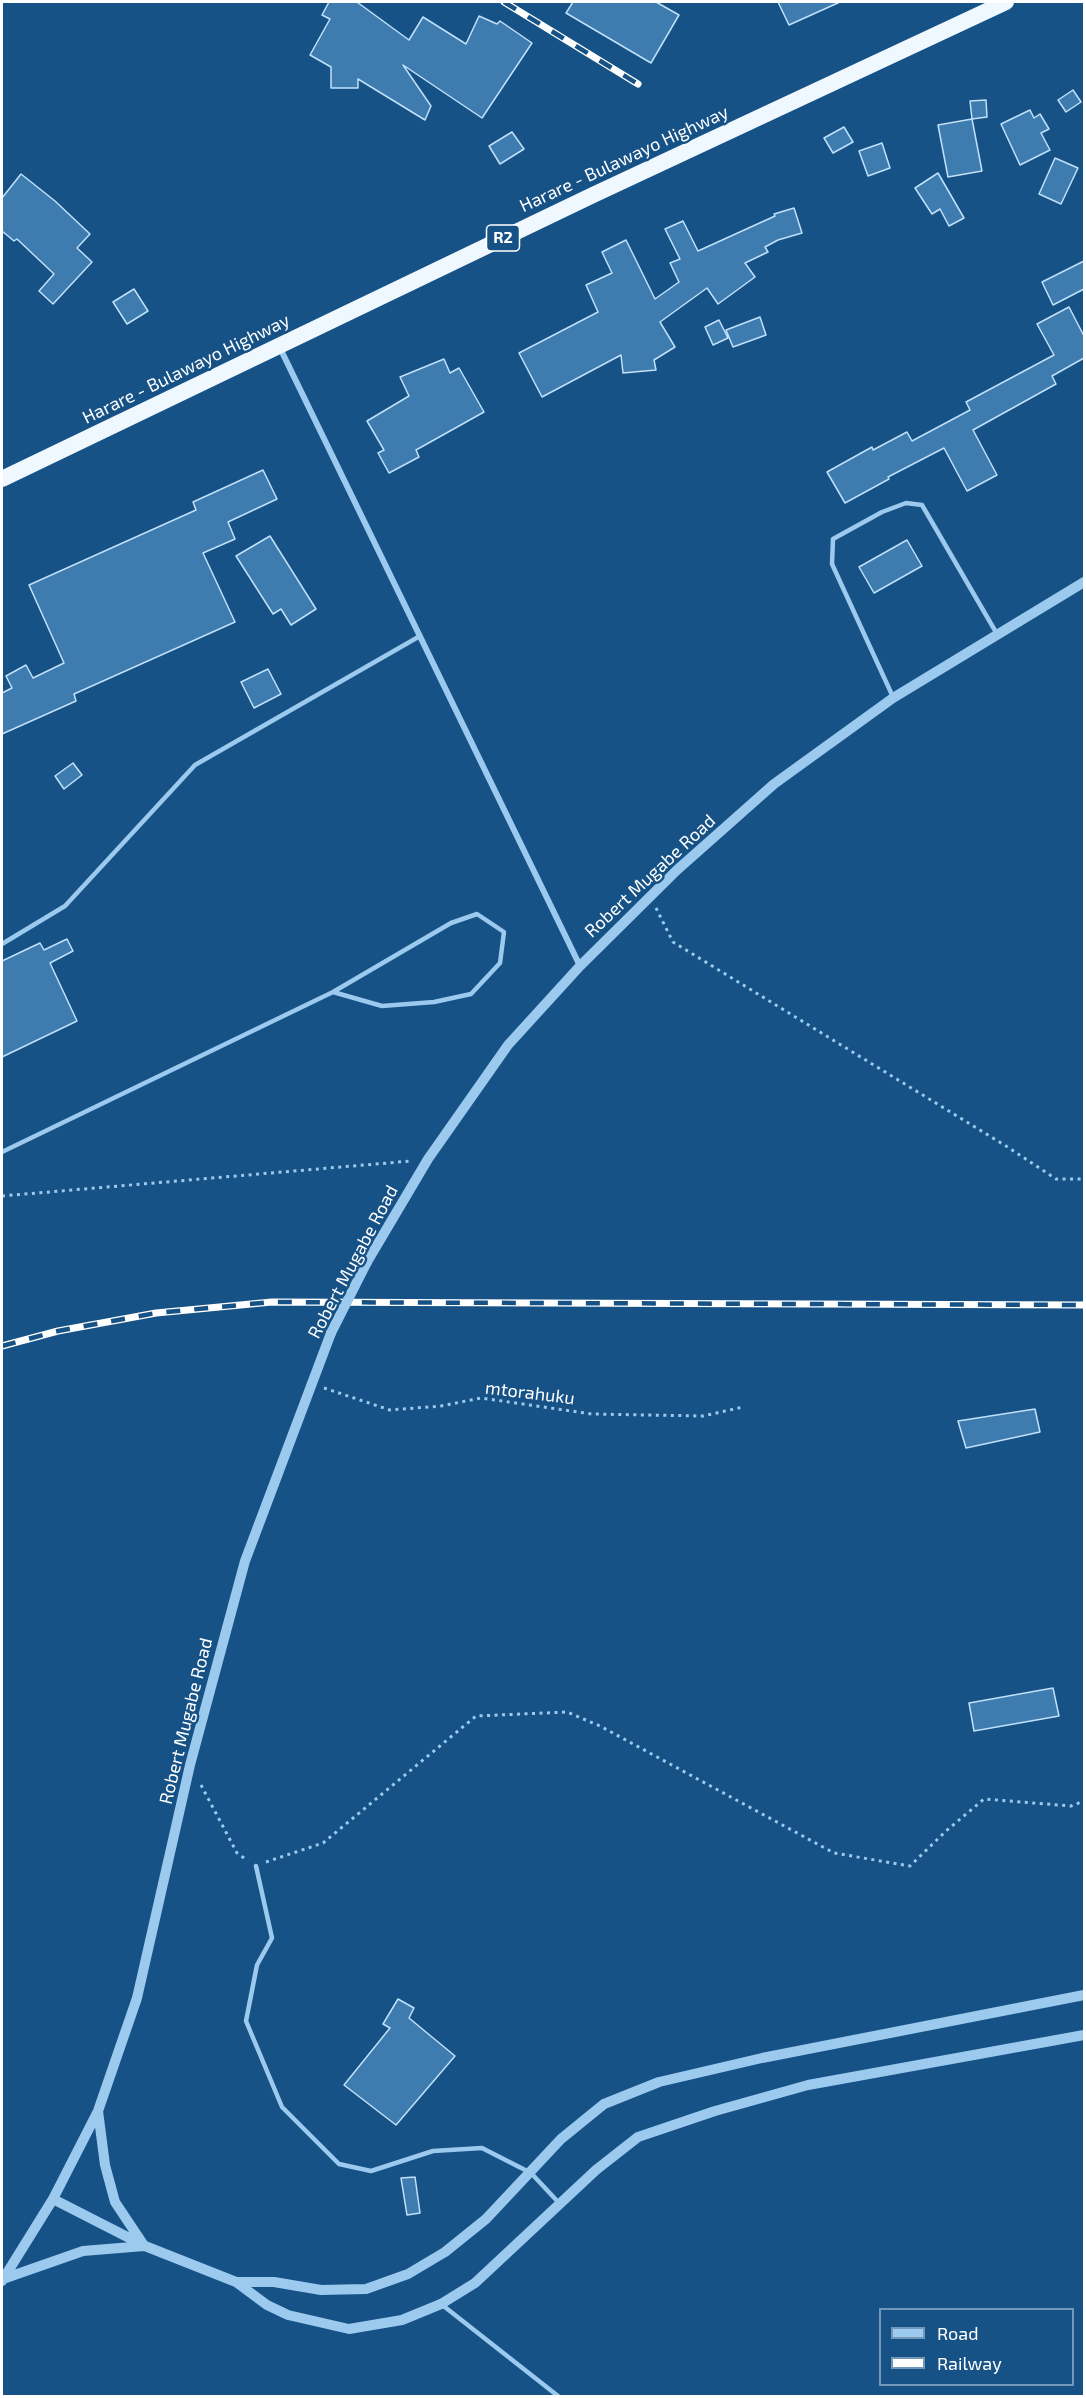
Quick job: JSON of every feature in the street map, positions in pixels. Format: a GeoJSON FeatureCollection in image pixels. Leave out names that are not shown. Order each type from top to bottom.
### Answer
{"type":"FeatureCollection","features":[{"type":"Feature","properties":{"kind":"highway","name":"Harare - Bulawayo Highway"},"geometry":{"type":"LineString","coordinates":[[2,479],[592,195],[1006,2]]}},
{"type":"Feature","properties":{"kind":"street"},"geometry":{"type":"LineString","coordinates":[[279,347],[580,966]]}},
{"type":"Feature","properties":{"kind":"street","name":"Robert Mugabe Road"},"geometry":{"type":"LineString","coordinates":[[2,2280],[53,2199],[98,2111],[137,1998],[190,1765],[245,1561],[331,1333],[367,1263],[428,1159],[508,1045],[580,966],[651,896],[774,784],[893,698],[1084,582]]}},
{"type":"Feature","properties":{"kind":"street"},"geometry":{"type":"LineString","coordinates":[[236,2282],[274,2282],[321,2290],[366,2289],[397,2278],[445,2252],[486,2219],[561,2139],[604,2104],[659,2082],[762,2058],[1084,1995]]}},
{"type":"Feature","properties":{"kind":"street"},"geometry":{"type":"LineString","coordinates":[[53,2199],[145,2246],[236,2282],[267,2305],[288,2314],[349,2329],[402,2320],[441,2304],[475,2283],[596,2170],[638,2138],[715,2111],[808,2085],[1084,2035]]}},
{"type":"Feature","properties":{"kind":"street"},"geometry":{"type":"LineString","coordinates":[[98,2111],[105,2165],[115,2202],[145,2246]]}},
{"type":"Feature","properties":{"kind":"street"},"geometry":{"type":"LineString","coordinates":[[2,2280],[83,2251],[145,2246]]}},
{"type":"Feature","properties":{"kind":"lane"},"geometry":{"type":"LineString","coordinates":[[893,698],[832,564],[833,539],[890,509],[906,503],[922,505],[997,634]]}},
{"type":"Feature","properties":{"kind":"lane"},"geometry":{"type":"LineString","coordinates":[[2,944],[65,906],[195,765],[420,636]]}},
{"type":"Feature","properties":{"kind":"lane"},"geometry":{"type":"LineString","coordinates":[[2,1152],[333,992],[452,923],[477,914],[504,932],[500,963],[471,994],[434,1002],[382,1005],[333,992]]}},
{"type":"Feature","properties":{"kind":"lane"},"geometry":{"type":"LineString","coordinates":[[256,1866],[272,1938],[257,1965],[246,2021],[282,2107],[339,2164],[371,2171],[433,2151],[482,2148],[531,2173],[560,2204]]}},
{"type":"Feature","properties":{"kind":"lane"},"geometry":{"type":"LineString","coordinates":[[441,2304],[558,2397]]}},
{"type":"Feature","properties":{"kind":"path"},"geometry":{"type":"LineString","coordinates":[[651,896],[673,942],[1056,1179],[1084,1179]]}},
{"type":"Feature","properties":{"kind":"path"},"geometry":{"type":"LineString","coordinates":[[2,1197],[428,1159]]}},
{"type":"Feature","properties":{"kind":"path","name":"mtorahuku"},"geometry":{"type":"LineString","coordinates":[[317,1385],[390,1410],[441,1406],[482,1398],[592,1414],[703,1416],[743,1407]]}},
{"type":"Feature","properties":{"kind":"path"},"geometry":{"type":"LineString","coordinates":[[190,1765],[237,1853],[256,1866],[323,1843],[476,1716],[567,1712],[600,1726],[834,1853],[910,1866],[984,1799],[1071,1806],[1084,1802]]}},
{"type":"Feature","properties":{"kind":"building"},"geometry":{"type":"Polygon","coordinates":[[[329,2],[357,2],[409,40],[423,17],[466,44],[479,16],[497,24],[500,21],[532,43],[482,118],[403,65],[431,106],[425,120],[358,79],[358,88],[331,88],[331,67],[310,55],[330,19],[322,15],[329,2]]]}},
{"type":"Feature","properties":{"kind":"building"},"geometry":{"type":"Polygon","coordinates":[[[573,2],[656,2],[679,15],[651,63],[566,13],[573,2]]]}},
{"type":"Feature","properties":{"kind":"building"},"geometry":{"type":"Polygon","coordinates":[[[778,2],[840,2],[789,25],[778,2]]]}},
{"type":"Feature","properties":{"kind":"building"},"geometry":{"type":"Polygon","coordinates":[[[1073,90],[1081,102],[1066,112],[1058,100],[1073,90]]]}},
{"type":"Feature","properties":{"kind":"building"},"geometry":{"type":"Polygon","coordinates":[[[986,100],[987,117],[972,119],[970,101],[986,100]]]}},
{"type":"Feature","properties":{"kind":"building"},"geometry":{"type":"Polygon","coordinates":[[[1030,110],[1034,118],[1040,114],[1049,129],[1041,133],[1050,150],[1020,165],[1001,124],[1030,110]]]}},
{"type":"Feature","properties":{"kind":"building"},"geometry":{"type":"Polygon","coordinates":[[[972,119],[982,171],[948,177],[938,125],[972,119]]]}},
{"type":"Feature","properties":{"kind":"building"},"geometry":{"type":"Polygon","coordinates":[[[844,127],[853,142],[833,153],[824,138],[844,127]]]}},
{"type":"Feature","properties":{"kind":"building"},"geometry":{"type":"Polygon","coordinates":[[[512,132],[524,149],[500,164],[489,146],[512,132]]]}},
{"type":"Feature","properties":{"kind":"building"},"geometry":{"type":"Polygon","coordinates":[[[882,143],[890,168],[868,176],[859,151],[882,143]]]}},
{"type":"Feature","properties":{"kind":"building"},"geometry":{"type":"Polygon","coordinates":[[[1055,158],[1078,168],[1061,204],[1039,194],[1055,158]]]}},
{"type":"Feature","properties":{"kind":"building"},"geometry":{"type":"Polygon","coordinates":[[[938,173],[964,218],[949,226],[940,209],[932,214],[915,188],[938,173]]]}},
{"type":"Feature","properties":{"kind":"building"},"geometry":{"type":"Polygon","coordinates":[[[21,174],[55,201],[90,234],[77,248],[92,262],[53,304],[39,291],[54,274],[17,239],[14,241],[2,231],[2,198],[21,174]]]}},
{"type":"Feature","properties":{"kind":"building"},"geometry":{"type":"Polygon","coordinates":[[[794,208],[802,233],[778,240],[765,247],[768,252],[745,263],[755,277],[718,304],[707,288],[660,322],[675,347],[654,360],[656,370],[623,373],[621,355],[542,397],[519,353],[598,312],[586,285],[612,273],[602,252],[626,240],[655,299],[679,282],[670,263],[680,259],[665,229],[683,221],[698,251],[775,216],[774,214],[794,208]]]}},
{"type":"Feature","properties":{"kind":"building"},"geometry":{"type":"Polygon","coordinates":[[[1084,261],[1084,289],[1053,305],[1042,282],[1084,261]]]}},
{"type":"Feature","properties":{"kind":"building"},"geometry":{"type":"Polygon","coordinates":[[[134,289],[148,311],[127,324],[113,302],[134,289]]]}},
{"type":"Feature","properties":{"kind":"building"},"geometry":{"type":"Polygon","coordinates":[[[1069,307],[1084,336],[1084,358],[1052,376],[1056,384],[973,430],[997,475],[967,491],[944,448],[888,477],[889,479],[845,503],[827,472],[872,447],[873,450],[907,432],[912,441],[970,410],[966,402],[1054,355],[1037,324],[1069,307]]]}},
{"type":"Feature","properties":{"kind":"building"},"geometry":{"type":"Polygon","coordinates":[[[760,317],[766,335],[733,347],[726,330],[760,317]]]}},
{"type":"Feature","properties":{"kind":"building"},"geometry":{"type":"Polygon","coordinates":[[[719,320],[728,338],[713,345],[705,327],[719,320]]]}},
{"type":"Feature","properties":{"kind":"building"},"geometry":{"type":"Polygon","coordinates":[[[444,359],[450,373],[459,368],[484,412],[416,450],[419,457],[389,473],[378,453],[384,450],[367,421],[409,396],[400,377],[444,359]]]}},
{"type":"Feature","properties":{"kind":"building"},"geometry":{"type":"Polygon","coordinates":[[[263,470],[277,499],[228,522],[235,539],[203,553],[235,622],[74,694],[76,701],[2,734],[2,693],[12,688],[6,676],[26,665],[33,678],[64,663],[29,585],[196,510],[193,502],[263,470]]]}},
{"type":"Feature","properties":{"kind":"building"},"geometry":{"type":"Polygon","coordinates":[[[270,536],[316,609],[291,625],[281,609],[273,614],[236,556],[270,536]]]}},
{"type":"Feature","properties":{"kind":"building"},"geometry":{"type":"Polygon","coordinates":[[[907,540],[922,566],[874,593],[859,567],[907,540]]]}},
{"type":"Feature","properties":{"kind":"building"},"geometry":{"type":"Polygon","coordinates":[[[268,669],[281,694],[254,708],[241,682],[268,669]]]}},
{"type":"Feature","properties":{"kind":"building"},"geometry":{"type":"Polygon","coordinates":[[[73,763],[82,775],[64,789],[55,776],[73,763]]]}},
{"type":"Feature","properties":{"kind":"building"},"geometry":{"type":"Polygon","coordinates":[[[67,939],[73,951],[50,963],[77,1021],[2,1057],[2,961],[40,943],[44,950],[67,939]]]}},
{"type":"Feature","properties":{"kind":"building"},"geometry":{"type":"Polygon","coordinates":[[[1035,1409],[1040,1432],[966,1448],[958,1421],[1035,1409]]]}},
{"type":"Feature","properties":{"kind":"building"},"geometry":{"type":"Polygon","coordinates":[[[1053,1688],[1059,1716],[974,1731],[969,1703],[1053,1688]]]}},
{"type":"Feature","properties":{"kind":"building"},"geometry":{"type":"Polygon","coordinates":[[[398,1999],[414,2008],[409,2018],[455,2056],[396,2125],[344,2085],[390,2028],[383,2024],[398,1999]]]}},
{"type":"Feature","properties":{"kind":"building"},"geometry":{"type":"Polygon","coordinates":[[[415,2177],[420,2213],[407,2215],[401,2178],[415,2177]]]}},
{"type":"Feature","properties":{"kind":"railway"},"geometry":{"type":"LineString","coordinates":[[504,2],[638,84]]}},
{"type":"Feature","properties":{"kind":"railway"},"geometry":{"type":"LineString","coordinates":[[2,1346],[58,1331],[156,1313],[272,1302],[1084,1305]]}}]}
